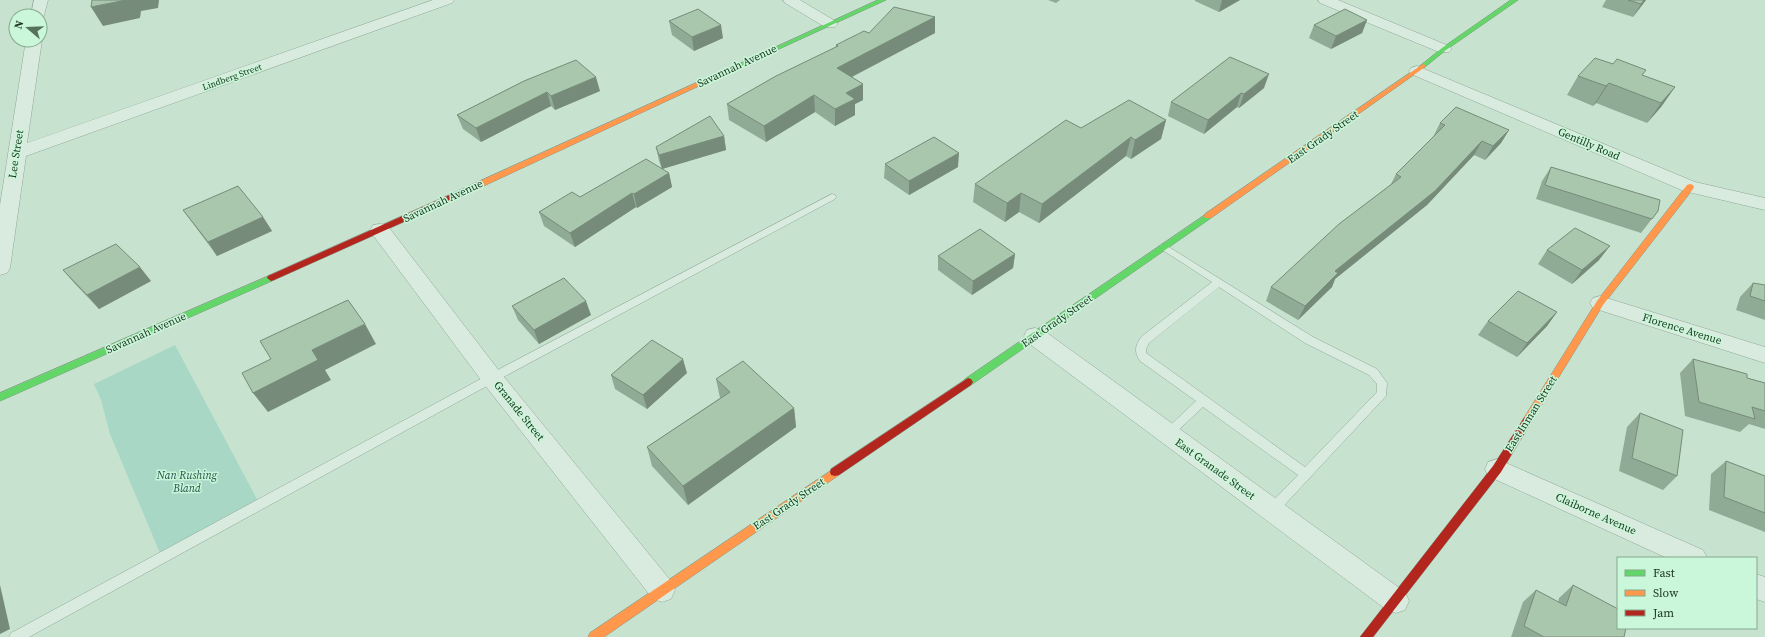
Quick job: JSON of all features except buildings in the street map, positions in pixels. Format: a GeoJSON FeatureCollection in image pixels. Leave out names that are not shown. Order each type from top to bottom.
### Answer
{"type":"FeatureCollection","features":[{"type":"Feature","properties":{"kind":"street","name":"Lindberg Street"},"geometry":{"type":"LineString","coordinates":[[16,153],[447,0]]}},
{"type":"Feature","properties":{"kind":"street"},"geometry":{"type":"LineString","coordinates":[[790,0],[830,24]]}},
{"type":"Feature","properties":{"kind":"street","name":"Savannah Avenue"},"geometry":{"type":"LineString","coordinates":[[0,397],[380,230],[883,0]]}},
{"type":"Feature","properties":{"kind":"street"},"geometry":{"type":"LineString","coordinates":[[1325,0],[1444,49]]}},
{"type":"Feature","properties":{"kind":"street","name":"East Grady Street"},"geometry":{"type":"LineString","coordinates":[[594,637],[1164,247],[1417,71],[1444,49],[1515,0]]}},
{"type":"Feature","properties":{"kind":"street","name":"Lee Street"},"geometry":{"type":"LineString","coordinates":[[0,268],[33,48]]}},
{"type":"Feature","properties":{"kind":"street","name":"Gentilly Road"},"geometry":{"type":"LineString","coordinates":[[1417,71],[1690,187],[1765,204]]}},
{"type":"Feature","properties":{"kind":"street","name":"East Inman Street"},"geometry":{"type":"LineString","coordinates":[[1366,637],[1396,601],[1497,469],[1600,303],[1690,187]]}},
{"type":"Feature","properties":{"kind":"street","name":"Granade Street"},"geometry":{"type":"LineString","coordinates":[[380,230],[492,378],[662,590]]}},
{"type":"Feature","properties":{"kind":"street","name":"Florence Avenue"},"geometry":{"type":"LineString","coordinates":[[1600,303],[1765,355]]}},
{"type":"Feature","properties":{"kind":"street","name":"East Granade Street"},"geometry":{"type":"LineString","coordinates":[[1035,336],[1396,601]]}},
{"type":"Feature","properties":{"kind":"street","name":"Claiborne Avenue"},"geometry":{"type":"LineString","coordinates":[[1497,469],[1692,557]]}},
{"type":"Feature","properties":{"kind":"lane"},"geometry":{"type":"LineString","coordinates":[[16,637],[492,378],[832,197]]}},
{"type":"Feature","properties":{"kind":"lane"},"geometry":{"type":"LineString","coordinates":[[1164,247],[1310,340],[1373,372],[1382,383],[1382,393],[1272,510]]}},
{"type":"Feature","properties":{"kind":"lane"},"geometry":{"type":"LineString","coordinates":[[1219,282],[1144,340],[1140,347],[1140,354],[1305,474]]}},
{"type":"Feature","properties":{"kind":"lane"},"geometry":{"type":"LineString","coordinates":[[1167,434],[1203,401]]}},
{"type":"Feature","properties":{"kind":"green space","name":"Nan Rushing Bland"},"geometry":{"type":"Polygon","coordinates":[[[175,345],[258,501],[162,558],[110,434],[101,400],[94,384],[175,345]]]}},
{"type":"Feature","properties":{"kind":"traffic: fast"},"geometry":{"type":"LineString","coordinates":[[740,65],[883,0]]}},
{"type":"Feature","properties":{"kind":"traffic: fast"},"geometry":{"type":"LineString","coordinates":[[1423,66],[1444,49],[1515,0]]}},
{"type":"Feature","properties":{"kind":"traffic: fast"},"geometry":{"type":"LineString","coordinates":[[968,382],[1208,216]]}},
{"type":"Feature","properties":{"kind":"traffic: fast"},"geometry":{"type":"LineString","coordinates":[[0,397],[271,278]]}},
{"type":"Feature","properties":{"kind":"traffic: slow"},"geometry":{"type":"LineString","coordinates":[[472,188],[740,65]]}},
{"type":"Feature","properties":{"kind":"traffic: slow"},"geometry":{"type":"LineString","coordinates":[[1208,216],[1423,66]]}},
{"type":"Feature","properties":{"kind":"traffic: slow"},"geometry":{"type":"LineString","coordinates":[[1527,421],[1600,303],[1690,187]]}},
{"type":"Feature","properties":{"kind":"traffic: slow"},"geometry":{"type":"LineString","coordinates":[[594,637],[835,472]]}},
{"type":"Feature","properties":{"kind":"traffic: jam"},"geometry":{"type":"LineString","coordinates":[[271,278],[472,188]]}},
{"type":"Feature","properties":{"kind":"traffic: jam"},"geometry":{"type":"LineString","coordinates":[[835,472],[968,382]]}},
{"type":"Feature","properties":{"kind":"traffic: jam"},"geometry":{"type":"LineString","coordinates":[[1366,637],[1497,469],[1527,421]]}}]}
